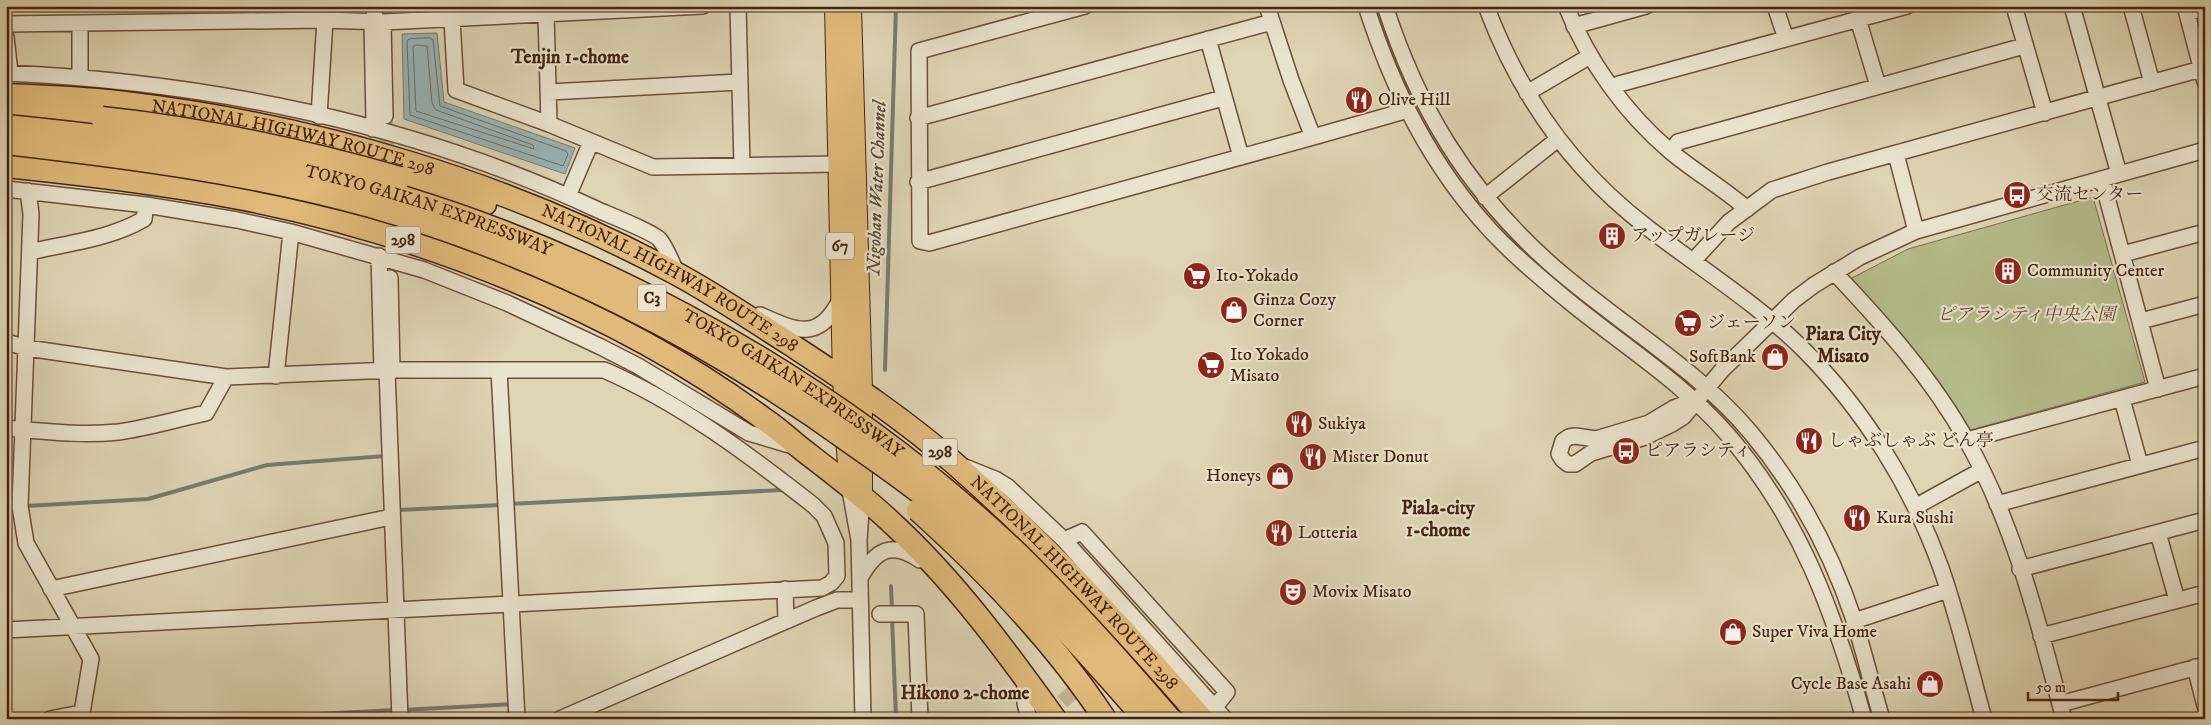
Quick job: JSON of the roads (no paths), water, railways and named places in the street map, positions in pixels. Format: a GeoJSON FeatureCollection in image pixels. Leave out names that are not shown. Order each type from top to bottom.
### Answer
{"type":"FeatureCollection","features":[{"type":"Feature","properties":{"kind":"highway","name":"NATIONAL HIGHWAY ROUTE 298"},"geometry":{"type":"LineString","coordinates":[[8,80],[123,103],[246,122],[322,138],[383,155],[507,196],[627,248],[677,274],[711,293],[862,391],[954,463],[1076,580],[1139,646],[1209,713]]}},
{"type":"Feature","properties":{"kind":"highway","name":"298"},"geometry":{"type":"LineString","coordinates":[[6,112],[102,118],[175,127],[290,148],[400,178],[627,248]]}},
{"type":"Feature","properties":{"kind":"highway","name":"TOKYO GAIKAN EXPRESSWAY"},"geometry":{"type":"LineString","coordinates":[[6,126],[88,135],[227,156],[301,171],[363,187],[452,214],[523,240],[644,294],[765,362],[821,398],[912,464],[963,505],[1019,556],[1129,671],[1170,719]]}},
{"type":"Feature","properties":{"kind":"highway","name":"TOKYO GAIKAN EXPRESSWAY"},"geometry":{"type":"LineString","coordinates":[[6,143],[225,172],[371,206],[449,231],[517,257],[587,288],[721,359],[826,424],[935,505],[990,554],[1043,606],[1145,719]]}},
{"type":"Feature","properties":{"kind":"highway","name":"298"},"geometry":{"type":"LineString","coordinates":[[6,166],[133,180],[239,198],[316,215],[374,231],[465,261],[596,318],[661,353],[764,419],[856,491],[895,525],[954,588],[1055,719]]}},
{"type":"Feature","properties":{"kind":"highway"},"geometry":{"type":"LineString","coordinates":[[721,359],[854,457],[900,494],[940,530],[981,570],[1062,660],[1105,719]]}},
{"type":"Feature","properties":{"kind":"highway"},"geometry":{"type":"LineString","coordinates":[[1129,671],[1182,719]]}},
{"type":"Feature","properties":{"kind":"main road","name":"67"},"geometry":{"type":"LineString","coordinates":[[834,6],[843,379],[856,491]]}},
{"type":"Feature","properties":{"kind":"main road","name":"67"},"geometry":{"type":"LineString","coordinates":[[851,6],[862,391],[856,491]]}},
{"type":"Feature","properties":{"kind":"street"},"geometry":{"type":"LineString","coordinates":[[374,6],[385,116]]}},
{"type":"Feature","properties":{"kind":"street"},"geometry":{"type":"LineString","coordinates":[[6,24],[325,20],[377,22],[703,6]]}},
{"type":"Feature","properties":{"kind":"street"},"geometry":{"type":"LineString","coordinates":[[738,6],[742,166]]}},
{"type":"Feature","properties":{"kind":"street"},"geometry":{"type":"LineString","coordinates":[[1085,6],[919,51],[918,182],[920,241],[928,242],[1408,110]]}},
{"type":"Feature","properties":{"kind":"street"},"geometry":{"type":"LineString","coordinates":[[1267,6],[1290,80],[1313,137]]}},
{"type":"Feature","properties":{"kind":"street"},"geometry":{"type":"LineString","coordinates":[[1366,6],[1388,69],[1408,110],[1448,178],[1492,233],[1570,303],[1695,400],[1747,458],[1789,521],[1826,598],[1844,648],[1864,719]]}},
{"type":"Feature","properties":{"kind":"street"},"geometry":{"type":"LineString","coordinates":[[1385,6],[1412,79],[1430,114],[1464,170],[1485,197],[1547,260],[1707,386],[1751,433],[1775,463],[1806,509],[1840,580],[1854,621],[1882,719]]}},
{"type":"Feature","properties":{"kind":"street"},"geometry":{"type":"LineString","coordinates":[[1486,6],[1508,58],[1528,93],[1558,139],[1592,178],[1617,203],[1772,321],[1804,350],[1853,407],[1894,468],[1915,507],[1948,590],[1984,719]]}},
{"type":"Feature","properties":{"kind":"street"},"geometry":{"type":"LineString","coordinates":[[1566,6],[1590,56],[1628,110],[1671,152],[1747,209]]}},
{"type":"Feature","properties":{"kind":"street"},"geometry":{"type":"LineString","coordinates":[[1574,26],[1646,6]]}},
{"type":"Feature","properties":{"kind":"street"},"geometry":{"type":"LineString","coordinates":[[1775,6],[1786,39]]}},
{"type":"Feature","properties":{"kind":"street"},"geometry":{"type":"LineString","coordinates":[[1614,89],[1619,84],[1907,6]]}},
{"type":"Feature","properties":{"kind":"street"},"geometry":{"type":"LineString","coordinates":[[2014,6],[2024,46],[2045,113]]}},
{"type":"Feature","properties":{"kind":"street"},"geometry":{"type":"LineString","coordinates":[[2072,6],[2119,174]]}},
{"type":"Feature","properties":{"kind":"street"},"geometry":{"type":"LineString","coordinates":[[2130,6],[2152,83]]}},
{"type":"Feature","properties":{"kind":"street"},"geometry":{"type":"LineString","coordinates":[[1694,261],[1729,222],[1772,190],[1828,172],[2152,83],[2203,76],[2186,10],[2205,8]]}},
{"type":"Feature","properties":{"kind":"street"},"geometry":{"type":"LineString","coordinates":[[546,14],[549,124]]}},
{"type":"Feature","properties":{"kind":"street"},"geometry":{"type":"LineString","coordinates":[[452,19],[456,90],[549,124],[653,167],[839,164]]}},
{"type":"Feature","properties":{"kind":"street"},"geometry":{"type":"LineString","coordinates":[[1858,19],[1878,86]]}},
{"type":"Feature","properties":{"kind":"street"},"geometry":{"type":"LineString","coordinates":[[319,116],[325,20]]}},
{"type":"Feature","properties":{"kind":"street"},"geometry":{"type":"LineString","coordinates":[[373,129],[377,22]]}},
{"type":"Feature","properties":{"kind":"street"},"geometry":{"type":"LineString","coordinates":[[918,118],[1272,22]]}},
{"type":"Feature","properties":{"kind":"street"},"geometry":{"type":"LineString","coordinates":[[80,24],[80,77]]}},
{"type":"Feature","properties":{"kind":"street"},"geometry":{"type":"LineString","coordinates":[[6,37],[8,80],[80,77],[167,86],[254,101],[373,129],[485,164],[568,196],[659,239],[677,274]]}},
{"type":"Feature","properties":{"kind":"street"},"geometry":{"type":"LineString","coordinates":[[1208,39],[1241,157]]}},
{"type":"Feature","properties":{"kind":"street"},"geometry":{"type":"LineString","coordinates":[[1671,152],[1678,142],[2024,46]]}},
{"type":"Feature","properties":{"kind":"street"},"geometry":{"type":"LineString","coordinates":[[1528,93],[1590,56]]}},
{"type":"Feature","properties":{"kind":"street"},"geometry":{"type":"LineString","coordinates":[[549,92],[739,82]]}},
{"type":"Feature","properties":{"kind":"street"},"geometry":{"type":"LineString","coordinates":[[918,182],[1223,98]]}},
{"type":"Feature","properties":{"kind":"street"},"geometry":{"type":"LineString","coordinates":[[1485,197],[1558,139]]}},
{"type":"Feature","properties":{"kind":"street"},"geometry":{"type":"LineString","coordinates":[[568,196],[591,142]]}},
{"type":"Feature","properties":{"kind":"street"},"geometry":{"type":"LineString","coordinates":[[1695,400],[1674,408],[1649,423],[1605,436],[1588,439],[1569,437],[1563,441],[1559,454],[1568,464],[1575,464],[1592,452],[1646,437],[1683,417],[1707,386],[1794,300],[1834,272],[1860,257],[1916,231],[2205,150]]}},
{"type":"Feature","properties":{"kind":"street"},"geometry":{"type":"LineString","coordinates":[[1896,154],[1916,231]]}},
{"type":"Feature","properties":{"kind":"street"},"geometry":{"type":"LineString","coordinates":[[2102,179],[2158,389]]}},
{"type":"Feature","properties":{"kind":"street"},"geometry":{"type":"LineString","coordinates":[[6,189],[146,205],[237,220],[290,232],[424,270],[507,303],[638,366],[749,433],[799,447]]}},
{"type":"Feature","properties":{"kind":"street"},"geometry":{"type":"LineString","coordinates":[[28,191],[31,214],[20,506],[23,530],[26,543],[50,589],[91,659],[81,716],[50,719]]}},
{"type":"Feature","properties":{"kind":"street"},"geometry":{"type":"LineString","coordinates":[[30,252],[115,233],[130,227],[144,219],[146,205]]}},
{"type":"Feature","properties":{"kind":"street"},"geometry":{"type":"LineString","coordinates":[[276,376],[290,232]]}},
{"type":"Feature","properties":{"kind":"street"},"geometry":{"type":"LineString","coordinates":[[2123,254],[2205,232]]}},
{"type":"Feature","properties":{"kind":"street"},"geometry":{"type":"LineString","coordinates":[[379,256],[387,371],[400,719]]}},
{"type":"Feature","properties":{"kind":"street"},"geometry":{"type":"LineString","coordinates":[[1834,272],[1884,326],[1942,402],[1982,470],[1997,504],[2020,569],[2064,719]]}},
{"type":"Feature","properties":{"kind":"street"},"geometry":{"type":"LineString","coordinates":[[387,371],[390,278]]}},
{"type":"Feature","properties":{"kind":"street"},"geometry":{"type":"LineString","coordinates":[[711,293],[785,326],[801,330],[816,328],[832,317],[841,298]]}},
{"type":"Feature","properties":{"kind":"street"},"geometry":{"type":"LineString","coordinates":[[2141,322],[2205,304]]}},
{"type":"Feature","properties":{"kind":"street"},"geometry":{"type":"LineString","coordinates":[[6,342],[27,348],[226,377],[387,371],[604,370],[633,383],[722,438],[773,474],[824,516],[836,543],[837,576],[831,583],[822,588],[6,630]]}},
{"type":"Feature","properties":{"kind":"street"},"geometry":{"type":"LineString","coordinates":[[499,370],[517,719]]}},
{"type":"Feature","properties":{"kind":"street"},"geometry":{"type":"LineString","coordinates":[[1966,440],[2205,376]]}},
{"type":"Feature","properties":{"kind":"street"},"geometry":{"type":"LineString","coordinates":[[6,428],[82,434],[120,432],[206,413],[226,377]]}},
{"type":"Feature","properties":{"kind":"street"},"geometry":{"type":"LineString","coordinates":[[2122,399],[2140,465]]}},
{"type":"Feature","properties":{"kind":"street"},"geometry":{"type":"LineString","coordinates":[[1997,504],[2205,448]]}},
{"type":"Feature","properties":{"kind":"street"},"geometry":{"type":"LineString","coordinates":[[954,463],[995,479],[1008,487],[1064,540],[1209,713],[1225,719]]}},
{"type":"Feature","properties":{"kind":"street"},"geometry":{"type":"LineString","coordinates":[[1915,507],[1982,470]]}},
{"type":"Feature","properties":{"kind":"street"},"geometry":{"type":"LineString","coordinates":[[856,491],[860,540],[863,719]]}},
{"type":"Feature","properties":{"kind":"street"},"geometry":{"type":"LineString","coordinates":[[50,589],[391,517]]}},
{"type":"Feature","properties":{"kind":"street"},"geometry":{"type":"LineString","coordinates":[[2020,569],[2205,520]]}},
{"type":"Feature","properties":{"kind":"street"},"geometry":{"type":"LineString","coordinates":[[1064,540],[1082,532],[1156,617],[1227,692],[1209,713]]}},
{"type":"Feature","properties":{"kind":"street"},"geometry":{"type":"LineString","coordinates":[[2158,533],[2177,600]]}},
{"type":"Feature","properties":{"kind":"street"},"geometry":{"type":"LineString","coordinates":[[860,578],[869,562],[878,555],[893,549],[904,550],[954,588]]}},
{"type":"Feature","properties":{"kind":"street"},"geometry":{"type":"LineString","coordinates":[[785,589],[786,621]]}},
{"type":"Feature","properties":{"kind":"street"},"geometry":{"type":"LineString","coordinates":[[1854,621],[1948,590]]}},
{"type":"Feature","properties":{"kind":"street"},"geometry":{"type":"LineString","coordinates":[[2041,636],[2205,592]]}},
{"type":"Feature","properties":{"kind":"street"},"geometry":{"type":"LineString","coordinates":[[560,719],[837,600],[860,600]]}},
{"type":"Feature","properties":{"kind":"street"},"geometry":{"type":"LineString","coordinates":[[880,614],[916,614],[920,719]]}},
{"type":"Feature","properties":{"kind":"street"},"geometry":{"type":"LineString","coordinates":[[2060,704],[2200,666],[2205,706]]}},
{"type":"Feature","properties":{"kind":"street"},"geometry":{"type":"LineString","coordinates":[[1025,678],[1024,703],[1029,719]]}},
{"type":"Feature","properties":{"kind":"water"},"geometry":{"type":"Polygon","coordinates":[[[437,33],[444,102],[575,148],[565,174],[404,119],[402,34],[437,33]]]}},
{"type":"Feature","properties":{"kind":"waterway","name":"Nigohan Water Channel"},"geometry":{"type":"LineString","coordinates":[[885,370],[896,6]]}},
{"type":"Feature","properties":{"kind":"waterway"},"geometry":{"type":"LineString","coordinates":[[26,506],[148,499],[267,465],[385,456]]}},
{"type":"Feature","properties":{"kind":"waterway"},"geometry":{"type":"LineString","coordinates":[[509,504],[781,490]]}},
{"type":"Feature","properties":{"kind":"waterway"},"geometry":{"type":"LineString","coordinates":[[398,510],[502,505]]}},
{"type":"Feature","properties":{"kind":"waterway","name":"Nigohan Water Channel"},"geometry":{"type":"LineString","coordinates":[[891,586],[892,611]]}},
{"type":"Feature","properties":{"kind":"waterway","name":"Nigohan Water Channel"},"geometry":{"type":"LineString","coordinates":[[892,618],[896,719]]}},
{"type":"Feature","properties":{"kind":"waterway"},"geometry":{"type":"LineString","coordinates":[[402,710],[513,704]]}},
{"type":"Feature","properties":{"kind":"waterway"},"geometry":{"type":"LineString","coordinates":[[219,719],[395,710]]}},
{"type":"Feature","properties":{"kind":"tunnel"},"geometry":{"type":"LineString","coordinates":[[385,116],[387,165]]}},
{"type":"Feature","properties":{"kind":"tunnel"},"geometry":{"type":"LineString","coordinates":[[389,228],[390,278]]}},
{"type":"Feature","properties":{"kind":"tunnel"},"geometry":{"type":"LineString","coordinates":[[1045,717],[1106,663]]}},
{"type":"Feature","properties":{"kind":"place","name":"Olive Hill"},"geometry":{"type":"Point","coordinates":[1359,100]}},
{"type":"Feature","properties":{"kind":"place","name":"交流センター"},"geometry":{"type":"Point","coordinates":[2017,195]}},
{"type":"Feature","properties":{"kind":"place","name":"アップガレージ"},"geometry":{"type":"Point","coordinates":[1612,236]}},
{"type":"Feature","properties":{"kind":"place","name":"Community Center"},"geometry":{"type":"Point","coordinates":[2008,271]}},
{"type":"Feature","properties":{"kind":"place","name":"Ito-Yokado"},"geometry":{"type":"Point","coordinates":[1197,276]}},
{"type":"Feature","properties":{"kind":"place","name":"Ginza Cozy Corner"},"geometry":{"type":"Point","coordinates":[1234,310]}},
{"type":"Feature","properties":{"kind":"place","name":"ジェーソン"},"geometry":{"type":"Point","coordinates":[1688,323]}},
{"type":"Feature","properties":{"kind":"place","name":"SoftBank"},"geometry":{"type":"Point","coordinates":[1775,357]}},
{"type":"Feature","properties":{"kind":"place","name":"Ito Yokado Misato"},"geometry":{"type":"Point","coordinates":[1211,365]}},
{"type":"Feature","properties":{"kind":"place","name":"Sukiya"},"geometry":{"type":"Point","coordinates":[1299,424]}},
{"type":"Feature","properties":{"kind":"place","name":"しゃぶしゃぶ どん亭"},"geometry":{"type":"Point","coordinates":[1809,441]}},
{"type":"Feature","properties":{"kind":"place","name":"ピアラシティ"},"geometry":{"type":"Point","coordinates":[1626,451]}},
{"type":"Feature","properties":{"kind":"place","name":"Mister Donut"},"geometry":{"type":"Point","coordinates":[1313,457]}},
{"type":"Feature","properties":{"kind":"place","name":"Honeys"},"geometry":{"type":"Point","coordinates":[1280,476]}},
{"type":"Feature","properties":{"kind":"place","name":"Kura Sushi"},"geometry":{"type":"Point","coordinates":[1857,518]}},
{"type":"Feature","properties":{"kind":"place","name":"Lotteria"},"geometry":{"type":"Point","coordinates":[1279,533]}},
{"type":"Feature","properties":{"kind":"place","name":"Movix Misato"},"geometry":{"type":"Point","coordinates":[1293,592]}},
{"type":"Feature","properties":{"kind":"place","name":"Super Viva Home"},"geometry":{"type":"Point","coordinates":[1733,632]}},
{"type":"Feature","properties":{"kind":"place","name":"Cycle Base Asahi"},"geometry":{"type":"Point","coordinates":[1930,684]}},
{"type":"Feature","properties":{"kind":"district","name":"Tenjin 1-chome"},"geometry":{"type":"Point","coordinates":[570,57]}},
{"type":"Feature","properties":{"kind":"district","name":"Piara City Misato"},"geometry":{"type":"Point","coordinates":[1843,345]}},
{"type":"Feature","properties":{"kind":"district","name":"Piala-city 1-chome"},"geometry":{"type":"Point","coordinates":[1438,519]}},
{"type":"Feature","properties":{"kind":"district","name":"Hikono 2-chome"},"geometry":{"type":"Point","coordinates":[965,693]}},
{"type":"Feature","properties":{"kind":"park label","name":"ピアラシティ中央公園"},"geometry":{"type":"Point","coordinates":[2026,315]}}]}
